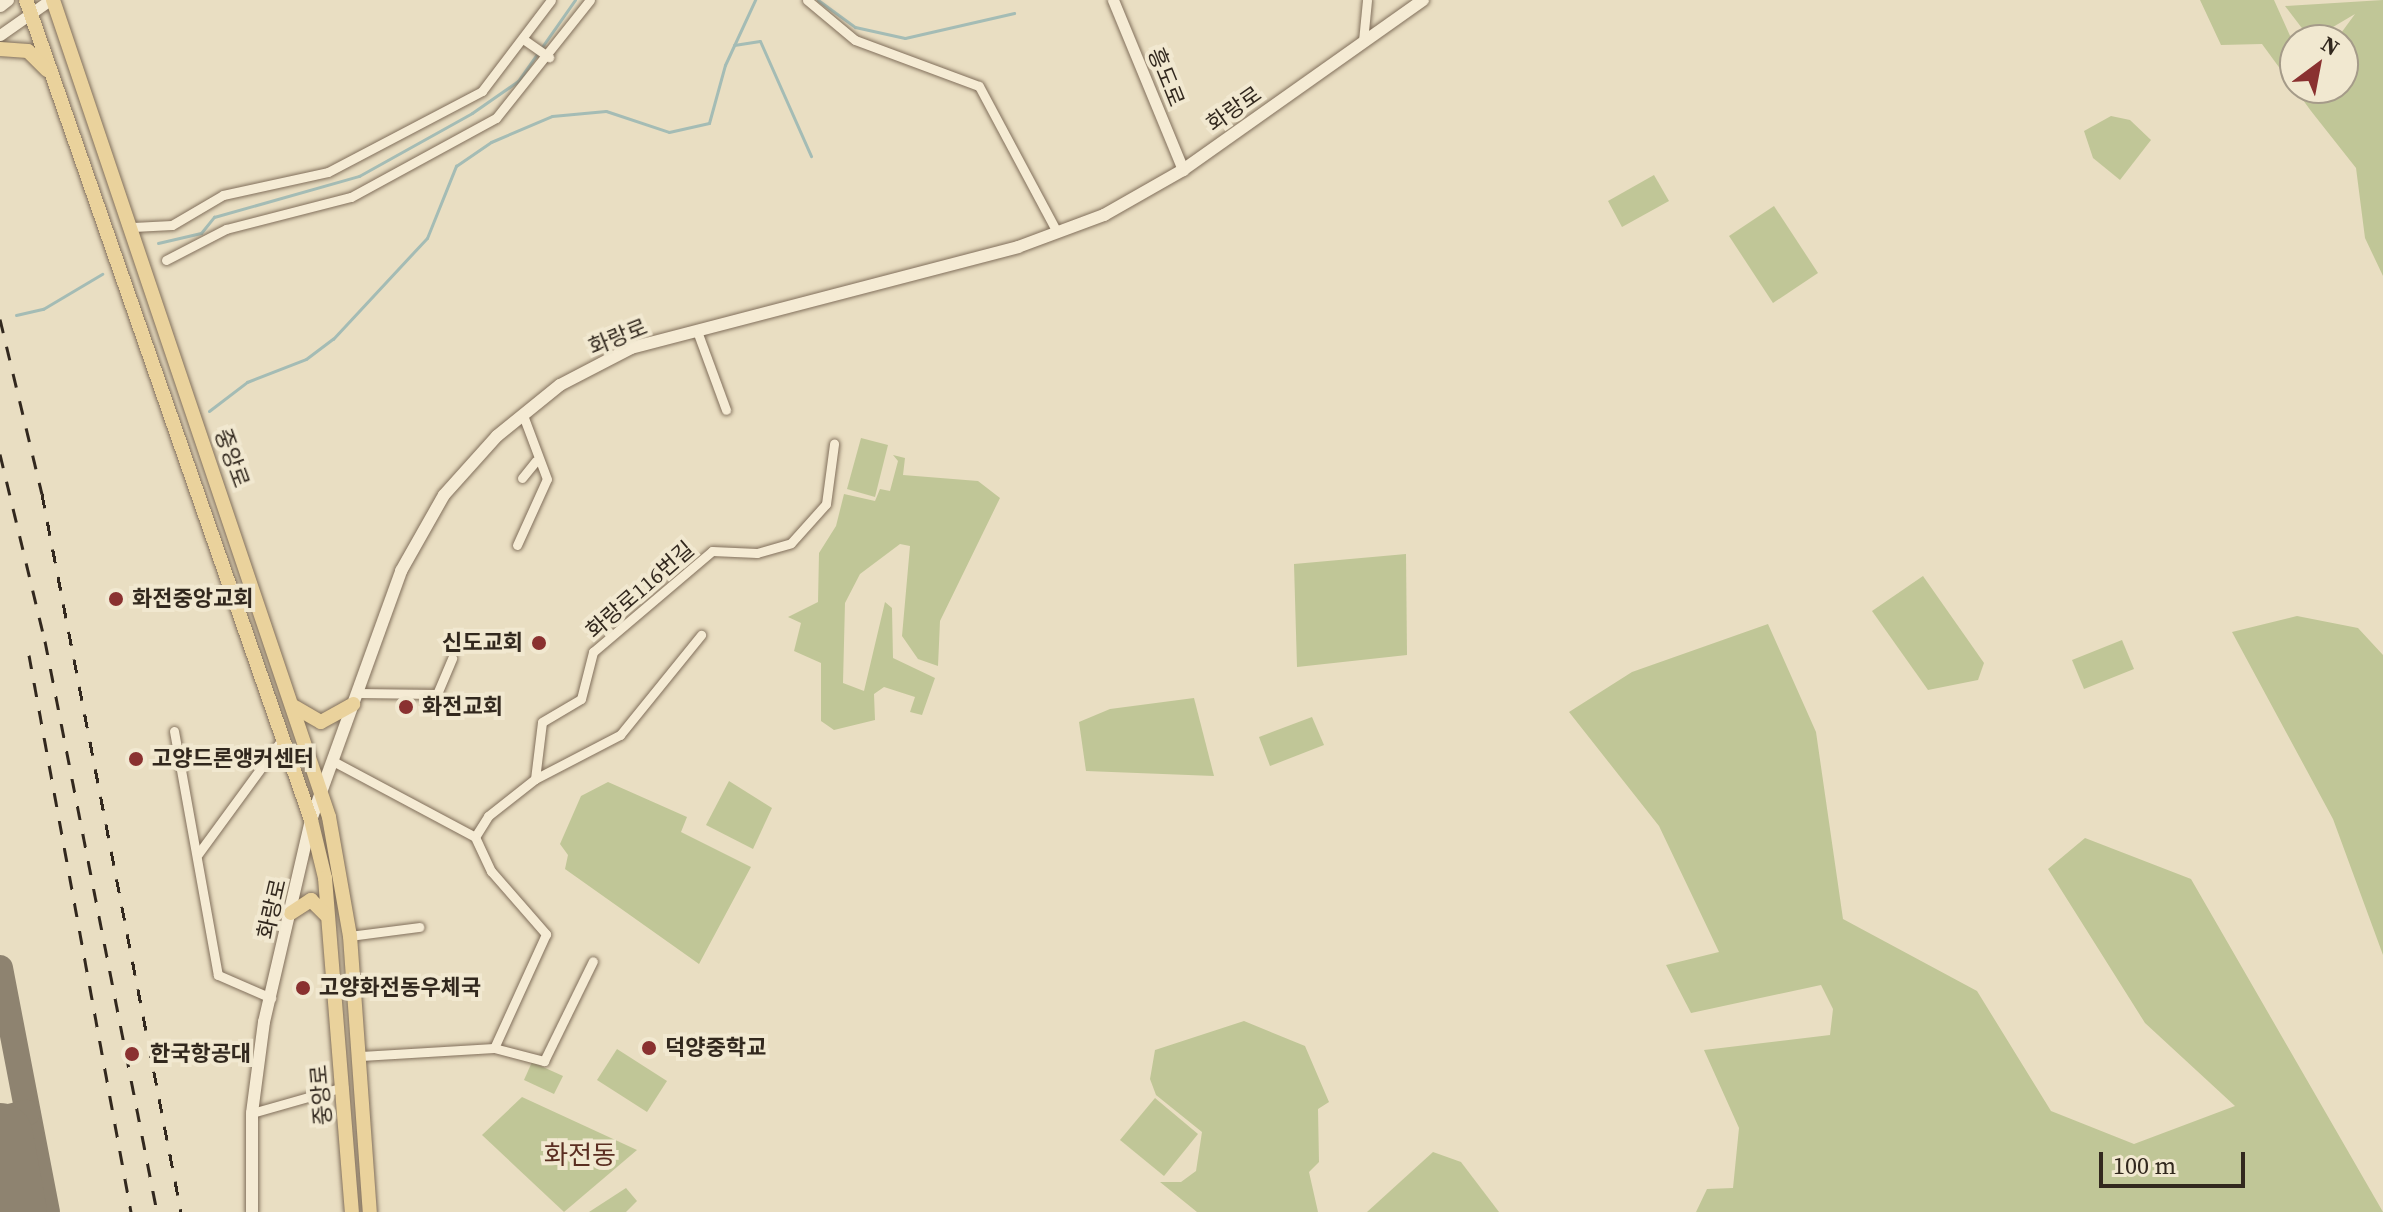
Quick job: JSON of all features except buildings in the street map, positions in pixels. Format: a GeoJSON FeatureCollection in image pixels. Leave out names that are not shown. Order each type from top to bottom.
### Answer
{"type":"FeatureCollection","features":[{"type":"Feature","properties":{"kind":"main road","name":"중앙로"},"geometry":{"type":"LineString","coordinates":[[52,0],[133,227],[321,791],[343,872],[361,1056],[370,1212]]}},
{"type":"Feature","properties":{"kind":"main road","name":"화랑로"},"geometry":{"type":"LineString","coordinates":[[252,1212],[252,1113],[271,998],[311,820],[401,571],[444,495],[523,415],[560,385],[631,348],[1057,232],[1183,170],[1423,0]]}},
{"type":"Feature","properties":{"kind":"main road","name":"중앙로"},"geometry":{"type":"LineString","coordinates":[[28,4],[280,742],[311,820],[327,917],[352,1212]]}},
{"type":"Feature","properties":{"kind":"main road"},"geometry":{"type":"LineString","coordinates":[[0,49],[28,51],[54,79]]}},
{"type":"Feature","properties":{"kind":"main road"},"geometry":{"type":"LineString","coordinates":[[288,696],[296,713],[315,722],[355,698]]}},
{"type":"Feature","properties":{"kind":"main road"},"geometry":{"type":"LineString","coordinates":[[291,913],[311,900],[327,917]]}},
{"type":"Feature","properties":{"kind":"street"},"geometry":{"type":"LineString","coordinates":[[0,6],[8,0]]}},
{"type":"Feature","properties":{"kind":"street"},"geometry":{"type":"LineString","coordinates":[[0,35],[28,4],[52,0]]}},
{"type":"Feature","properties":{"kind":"street"},"geometry":{"type":"LineString","coordinates":[[133,227],[172,225],[223,195],[328,172],[482,91],[551,0]]}},
{"type":"Feature","properties":{"kind":"street"},"geometry":{"type":"LineString","coordinates":[[166,260],[226,229],[317,212],[351,197],[496,118],[549,57],[590,0]]}},
{"type":"Feature","properties":{"kind":"street"},"geometry":{"type":"LineString","coordinates":[[807,0],[855,40],[979,86],[1057,232]]}},
{"type":"Feature","properties":{"kind":"street","name":"흥도로"},"geometry":{"type":"LineString","coordinates":[[1113,0],[1183,170]]}},
{"type":"Feature","properties":{"kind":"street"},"geometry":{"type":"LineString","coordinates":[[1363,41],[1367,0]]}},
{"type":"Feature","properties":{"kind":"street"},"geometry":{"type":"LineString","coordinates":[[523,39],[549,57]]}},
{"type":"Feature","properties":{"kind":"street"},"geometry":{"type":"LineString","coordinates":[[697,331],[726,410]]}},
{"type":"Feature","properties":{"kind":"street"},"geometry":{"type":"LineString","coordinates":[[522,478],[541,449],[523,415]]}},
{"type":"Feature","properties":{"kind":"street","name":"화랑로116번길"},"geometry":{"type":"LineString","coordinates":[[535,779],[542,722],[581,699],[593,652],[712,551],[757,553],[791,543],[826,504],[834,444]]}},
{"type":"Feature","properties":{"kind":"street"},"geometry":{"type":"LineString","coordinates":[[517,545],[547,479],[536,461]]}},
{"type":"Feature","properties":{"kind":"street"},"geometry":{"type":"LineString","coordinates":[[475,837],[488,816],[535,779],[620,735],[701,635]]}},
{"type":"Feature","properties":{"kind":"street"},"geometry":{"type":"LineString","coordinates":[[355,698],[437,694],[452,658]]}},
{"type":"Feature","properties":{"kind":"street"},"geometry":{"type":"LineString","coordinates":[[174,731],[218,975],[271,998]]}},
{"type":"Feature","properties":{"kind":"street"},"geometry":{"type":"LineString","coordinates":[[198,854],[280,742]]}},
{"type":"Feature","properties":{"kind":"street"},"geometry":{"type":"LineString","coordinates":[[331,760],[475,837],[491,871],[546,934],[494,1048]]}},
{"type":"Feature","properties":{"kind":"street"},"geometry":{"type":"LineString","coordinates":[[350,936],[419,927]]}},
{"type":"Feature","properties":{"kind":"street"},"geometry":{"type":"LineString","coordinates":[[361,1056],[494,1048],[544,1061],[593,961]]}},
{"type":"Feature","properties":{"kind":"street"},"geometry":{"type":"LineString","coordinates":[[252,1113],[343,1087]]}},
{"type":"Feature","properties":{"kind":"green space"},"geometry":{"type":"Polygon","coordinates":[[[2200,0],[2274,0],[2285,24],[2279,24],[2279,67],[2262,44],[2221,45],[2200,0]]]}},
{"type":"Feature","properties":{"kind":"green space"},"geometry":{"type":"Polygon","coordinates":[[[2383,0],[2383,276],[2365,238],[2356,168],[2306,104],[2359,104],[2359,24],[2348,24],[2355,14],[2338,24],[2299,24],[2285,6],[2383,0]]]}},
{"type":"Feature","properties":{"kind":"green space"},"geometry":{"type":"Polygon","coordinates":[[[2111,116],[2130,120],[2151,140],[2120,180],[2093,158],[2084,131],[2111,116]]]}},
{"type":"Feature","properties":{"kind":"green space"},"geometry":{"type":"Polygon","coordinates":[[[1654,175],[1669,201],[1622,227],[1608,201],[1654,175]]]}},
{"type":"Feature","properties":{"kind":"green space"},"geometry":{"type":"Polygon","coordinates":[[[1774,206],[1818,273],[1773,303],[1729,236],[1774,206]]]}},
{"type":"Feature","properties":{"kind":"green space"},"geometry":{"type":"Polygon","coordinates":[[[861,438],[888,445],[875,497],[847,489],[861,438]]]}},
{"type":"Feature","properties":{"kind":"green space"},"geometry":{"type":"Polygon","coordinates":[[[893,455],[905,458],[903,475],[978,481],[1000,498],[940,621],[938,666],[918,659],[902,636],[910,546],[900,544],[860,574],[845,603],[843,683],[864,691],[885,602],[892,608],[893,658],[935,678],[922,715],[910,712],[915,697],[884,687],[874,694],[875,720],[834,730],[821,721],[821,663],[794,651],[801,623],[788,617],[818,602],[819,553],[836,526],[844,494],[875,501],[880,489],[890,491],[898,461],[893,455]]]}},
{"type":"Feature","properties":{"kind":"green space"},"geometry":{"type":"Polygon","coordinates":[[[1406,554],[1407,655],[1297,667],[1294,564],[1406,554]]]}},
{"type":"Feature","properties":{"kind":"green space"},"geometry":{"type":"Polygon","coordinates":[[[1923,576],[1984,663],[1978,680],[1928,690],[1872,611],[1923,576]]]}},
{"type":"Feature","properties":{"kind":"green space"},"geometry":{"type":"Polygon","coordinates":[[[2297,616],[2358,628],[2383,655],[2383,955],[2333,819],[2232,632],[2297,616]]]}},
{"type":"Feature","properties":{"kind":"green space"},"geometry":{"type":"Polygon","coordinates":[[[1768,624],[1816,732],[1843,919],[1977,991],[2051,1111],[2134,1144],[2235,1106],[2145,1023],[2048,869],[2085,838],[2191,879],[2383,1212],[1696,1212],[1707,1189],[1733,1188],[1739,1128],[1704,1050],[1830,1035],[1833,1009],[1821,985],[1691,1013],[1666,965],[1719,952],[1659,826],[1569,712],[1632,672],[1768,624]]]}},
{"type":"Feature","properties":{"kind":"green space"},"geometry":{"type":"Polygon","coordinates":[[[2122,640],[2134,669],[2084,689],[2072,660],[2122,640]]]}},
{"type":"Feature","properties":{"kind":"green space"},"geometry":{"type":"Polygon","coordinates":[[[1194,698],[1214,776],[1086,771],[1079,722],[1110,709],[1194,698]]]}},
{"type":"Feature","properties":{"kind":"green space"},"geometry":{"type":"Polygon","coordinates":[[[1312,717],[1324,745],[1270,766],[1259,737],[1312,717]]]}},
{"type":"Feature","properties":{"kind":"green space"},"geometry":{"type":"Polygon","coordinates":[[[729,781],[772,808],[753,849],[706,825],[729,781]]]}},
{"type":"Feature","properties":{"kind":"green space"},"geometry":{"type":"Polygon","coordinates":[[[608,782],[687,817],[681,832],[751,867],[699,964],[565,869],[568,855],[560,844],[581,796],[608,782]]]}},
{"type":"Feature","properties":{"kind":"green space"},"geometry":{"type":"Polygon","coordinates":[[[1244,1021],[1305,1046],[1329,1102],[1318,1109],[1319,1162],[1309,1172],[1318,1212],[1197,1212],[1160,1182],[1181,1182],[1196,1171],[1202,1132],[1156,1095],[1150,1079],[1155,1050],[1244,1021]]]}},
{"type":"Feature","properties":{"kind":"green space"},"geometry":{"type":"Polygon","coordinates":[[[617,1049],[667,1081],[647,1112],[597,1080],[617,1049]]]}},
{"type":"Feature","properties":{"kind":"green space"},"geometry":{"type":"Polygon","coordinates":[[[532,1062],[563,1076],[554,1094],[524,1080],[532,1062]]]}},
{"type":"Feature","properties":{"kind":"green space"},"geometry":{"type":"Polygon","coordinates":[[[522,1097],[637,1150],[564,1212],[482,1135],[522,1097]]]}},
{"type":"Feature","properties":{"kind":"green space"},"geometry":{"type":"Polygon","coordinates":[[[1155,1098],[1198,1134],[1164,1176],[1120,1140],[1155,1098]]]}},
{"type":"Feature","properties":{"kind":"green space"},"geometry":{"type":"Polygon","coordinates":[[[1433,1152],[1461,1162],[1499,1212],[1367,1212],[1433,1152]]]}},
{"type":"Feature","properties":{"kind":"green space"},"geometry":{"type":"Polygon","coordinates":[[[626,1188],[637,1201],[626,1212],[589,1212],[626,1188]]]}},
{"type":"Feature","properties":{"kind":"waterway"},"geometry":{"type":"LineString","coordinates":[[158,243],[201,233],[214,217],[359,176],[472,113],[518,81],[575,0]]}},
{"type":"Feature","properties":{"kind":"waterway"},"geometry":{"type":"LineString","coordinates":[[209,411],[247,382],[306,359],[333,339],[427,238],[456,166],[491,142],[552,116],[606,111],[669,132],[709,123],[725,65],[755,0]]}},
{"type":"Feature","properties":{"kind":"waterway"},"geometry":{"type":"LineString","coordinates":[[818,0],[855,27],[905,38],[1014,13]]}},
{"type":"Feature","properties":{"kind":"waterway"},"geometry":{"type":"LineString","coordinates":[[734,45],[760,41],[811,156]]}},
{"type":"Feature","properties":{"kind":"waterway"},"geometry":{"type":"LineString","coordinates":[[16,315],[43,309],[102,274]]}},
{"type":"Feature","properties":{"kind":"taxiway"},"geometry":{"type":"LineString","coordinates":[[0,968],[47,1212]]}},
{"type":"Feature","properties":{"kind":"taxiway"},"geometry":{"type":"LineString","coordinates":[[0,1119],[27,1113]]}},
{"type":"Feature","properties":{"kind":"runway"},"geometry":{"type":"LineString","coordinates":[[0,1136],[14,1212]]}},
{"type":"Feature","properties":{"kind":"railway"},"geometry":{"type":"LineString","coordinates":[[0,319],[42,494],[181,1212]]}},
{"type":"Feature","properties":{"kind":"railway"},"geometry":{"type":"LineString","coordinates":[[0,454],[45,641],[157,1212]]}},
{"type":"Feature","properties":{"kind":"railway"},"geometry":{"type":"LineString","coordinates":[[29,655],[131,1212]]}},
{"type":"Feature","properties":{"kind":"place","name":"화전중앙교회"},"geometry":{"type":"Point","coordinates":[116,599]}},
{"type":"Feature","properties":{"kind":"place","name":"신도교회"},"geometry":{"type":"Point","coordinates":[539,643]}},
{"type":"Feature","properties":{"kind":"place","name":"화전교회"},"geometry":{"type":"Point","coordinates":[406,707]}},
{"type":"Feature","properties":{"kind":"place","name":"고양드론앵커센터"},"geometry":{"type":"Point","coordinates":[136,759]}},
{"type":"Feature","properties":{"kind":"place","name":"고양화전동우체국"},"geometry":{"type":"Point","coordinates":[303,988]}},
{"type":"Feature","properties":{"kind":"place","name":"덕양중학교"},"geometry":{"type":"Point","coordinates":[649,1048]}},
{"type":"Feature","properties":{"kind":"place","name":"한국항공대"},"geometry":{"type":"Point","coordinates":[132,1054]}},
{"type":"Feature","properties":{"kind":"district","name":"화전동"},"geometry":{"type":"Point","coordinates":[580,1156]}}]}
